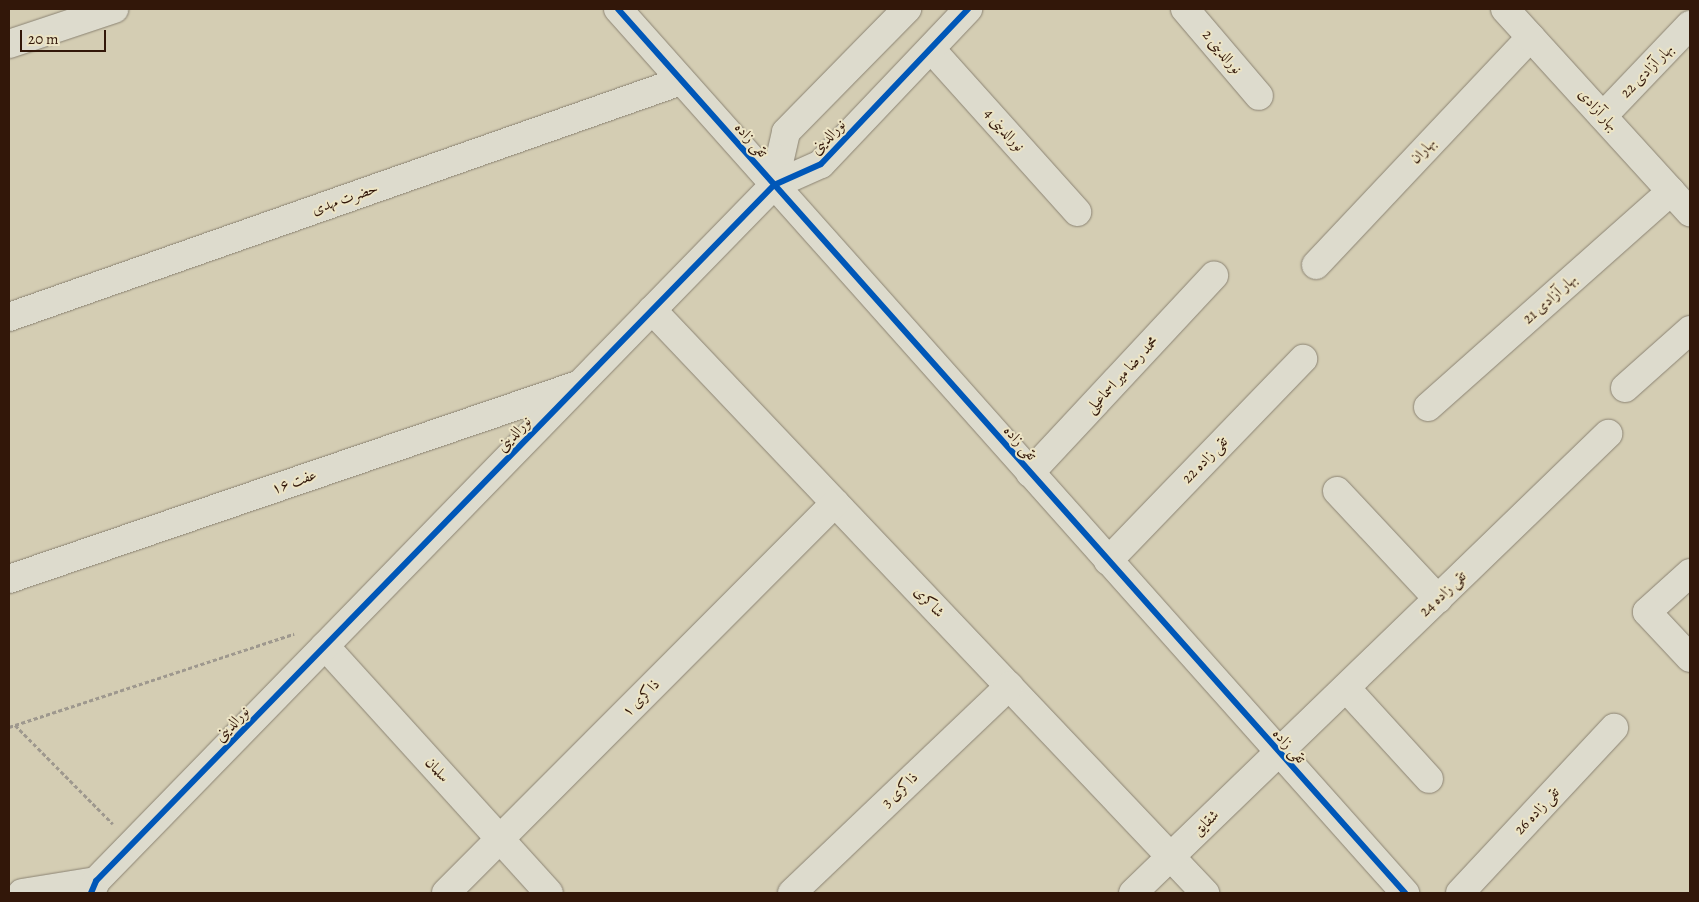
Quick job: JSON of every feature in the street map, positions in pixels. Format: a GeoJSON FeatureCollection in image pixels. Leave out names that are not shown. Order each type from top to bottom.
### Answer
{"type":"FeatureCollection","features":[{"type":"Feature","properties":{"kind":"street"},"geometry":{"type":"LineString","coordinates":[[9,44],[114,9]]}},
{"type":"Feature","properties":{"kind":"street","name":"تقی زاده"},"geometry":{"type":"LineString","coordinates":[[618,9],[1278,754],[1405,893]]}},
{"type":"Feature","properties":{"kind":"street"},"geometry":{"type":"LineString","coordinates":[[774,185],[786,132],[907,9]]}},
{"type":"Feature","properties":{"kind":"street","name":"نورالدینی"},"geometry":{"type":"LineString","coordinates":[[22,893],[94,887],[133,844],[774,185],[821,164],[968,9]]}},
{"type":"Feature","properties":{"kind":"street","name":"نورالدینی 2"},"geometry":{"type":"LineString","coordinates":[[1185,9],[1259,96]]}},
{"type":"Feature","properties":{"kind":"street","name":"بهار آزادی"},"geometry":{"type":"LineString","coordinates":[[1505,9],[1690,212]]}},
{"type":"Feature","properties":{"kind":"street","name":"بهار آزادی 22"},"geometry":{"type":"LineString","coordinates":[[1603,116],[1690,25]]}},
{"type":"Feature","properties":{"kind":"street","name":"بهاران"},"geometry":{"type":"LineString","coordinates":[[1316,265],[1531,37]]}},
{"type":"Feature","properties":{"kind":"street","name":"نورالدینی 4"},"geometry":{"type":"LineString","coordinates":[[931,48],[1076,212]]}},
{"type":"Feature","properties":{"kind":"street","name":"حضرت مهدی"},"geometry":{"type":"LineString","coordinates":[[9,318],[681,81]]}},
{"type":"Feature","properties":{"kind":"street","name":"بهار آزادی 21"},"geometry":{"type":"LineString","coordinates":[[1428,407],[1671,190]]}},
{"type":"Feature","properties":{"kind":"street","name":"محمد رضا میر اسماعیلی"},"geometry":{"type":"LineString","coordinates":[[1030,473],[1214,276]]}},
{"type":"Feature","properties":{"kind":"street","name":"شاکری"},"geometry":{"type":"LineString","coordinates":[[652,310],[1205,893]]}},
{"type":"Feature","properties":{"kind":"street"},"geometry":{"type":"LineString","coordinates":[[1625,388],[1690,330]]}},
{"type":"Feature","properties":{"kind":"street","name":"تقی زاده 22"},"geometry":{"type":"LineString","coordinates":[[1108,561],[1303,359]]}},
{"type":"Feature","properties":{"kind":"street","name":"عفت ۱۶"},"geometry":{"type":"LineString","coordinates":[[9,579],[580,384]]}},
{"type":"Feature","properties":{"kind":"street","name":"تقی زاده 24"},"geometry":{"type":"LineString","coordinates":[[1278,754],[1608,434]]}},
{"type":"Feature","properties":{"kind":"street"},"geometry":{"type":"LineString","coordinates":[[1337,491],[1438,599]]}},
{"type":"Feature","properties":{"kind":"street","name":"ذاکری ۱"},"geometry":{"type":"LineString","coordinates":[[446,893],[835,503]]}},
{"type":"Feature","properties":{"kind":"street"},"geometry":{"type":"LineString","coordinates":[[1690,573],[1647,612],[1690,658]]}},
{"type":"Feature","properties":{"kind":"street","name":"سلمان"},"geometry":{"type":"LineString","coordinates":[[325,646],[549,893]]}},
{"type":"Feature","properties":{"kind":"street","name":"ذاکری 3"},"geometry":{"type":"LineString","coordinates":[[792,893],[1009,686]]}},
{"type":"Feature","properties":{"kind":"street"},"geometry":{"type":"LineString","coordinates":[[1346,688],[1428,779]]}},
{"type":"Feature","properties":{"kind":"street","name":"تقی زاده 26"},"geometry":{"type":"LineString","coordinates":[[1460,893],[1614,728]]}},
{"type":"Feature","properties":{"kind":"street","name":"شقایق"},"geometry":{"type":"LineString","coordinates":[[1133,893],[1278,754]]}},
{"type":"Feature","properties":{"kind":"path"},"geometry":{"type":"LineString","coordinates":[[9,727],[312,628],[325,646]]}},
{"type":"Feature","properties":{"kind":"path"},"geometry":{"type":"LineString","coordinates":[[15,726],[133,844]]}},
{"type":"Feature","properties":{"kind":"cycle path"},"geometry":{"type":"LineString","coordinates":[[618,9],[1405,893]]}},
{"type":"Feature","properties":{"kind":"cycle path"},"geometry":{"type":"LineString","coordinates":[[91,893],[96,881],[774,185],[821,164],[968,9]]}}]}
